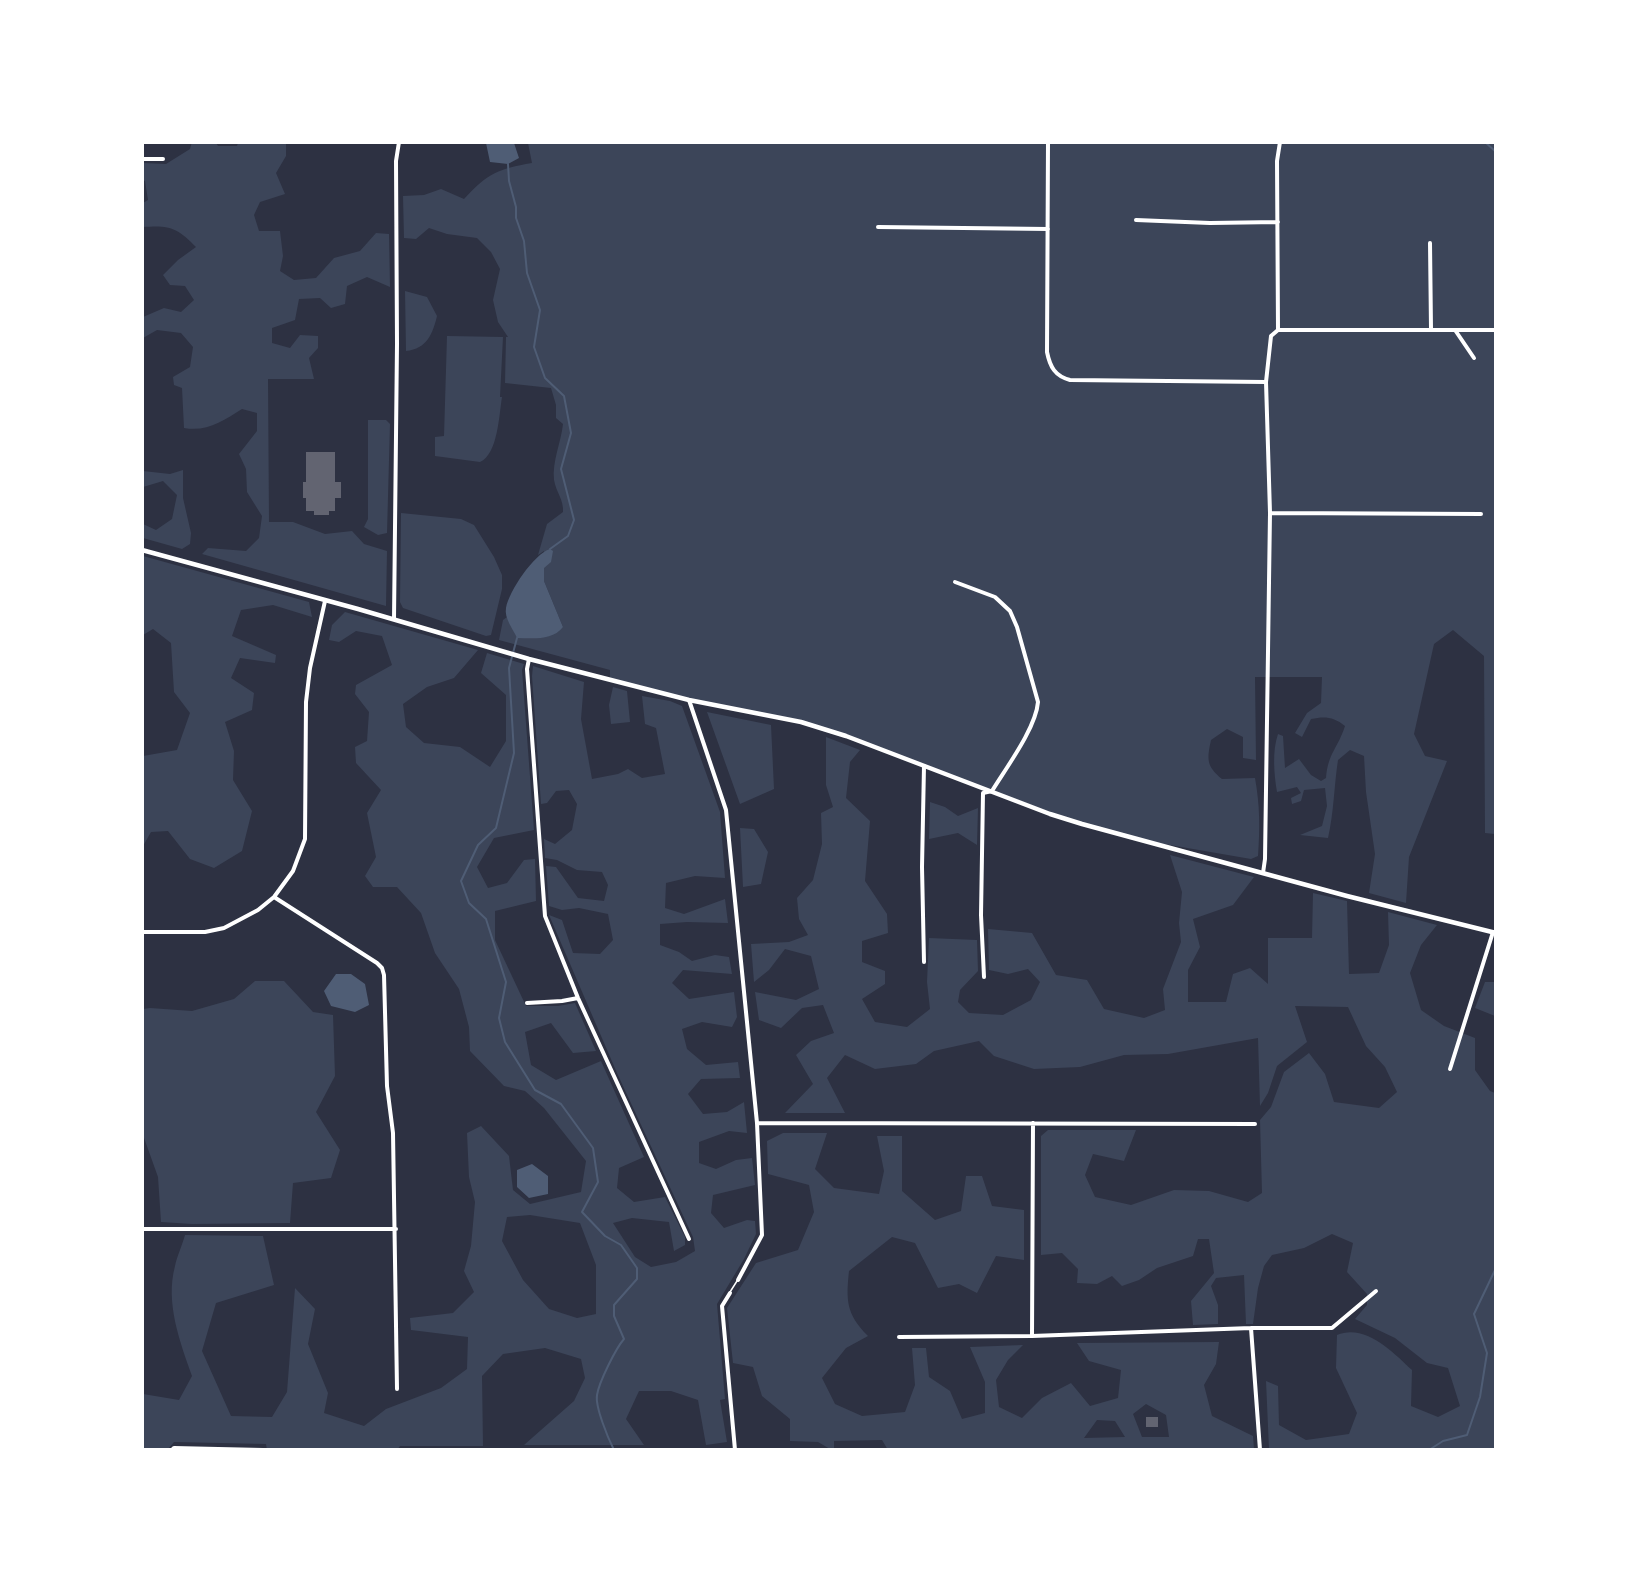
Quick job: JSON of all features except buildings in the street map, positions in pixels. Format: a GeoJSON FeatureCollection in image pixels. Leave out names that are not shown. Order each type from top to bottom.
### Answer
{"type":"FeatureCollection","features":[{"type":"Feature","properties":{"kind":"street"},"geometry":{"type":"LineString","coordinates":[[394,619],[396,161],[399,142]]}},
{"type":"Feature","properties":{"kind":"street"},"geometry":{"type":"LineString","coordinates":[[1048,142],[1047,341],[1049,362],[1054,372],[1061,378],[1076,381],[1266,382]]}},
{"type":"Feature","properties":{"kind":"street"},"geometry":{"type":"LineString","coordinates":[[1278,330],[1277,161],[1280,142]]}},
{"type":"Feature","properties":{"kind":"street"},"geometry":{"type":"LineString","coordinates":[[142,159],[163,159]]}},
{"type":"Feature","properties":{"kind":"street"},"geometry":{"type":"LineString","coordinates":[[1136,220],[1198,223],[1278,222]]}},
{"type":"Feature","properties":{"kind":"street"},"geometry":{"type":"LineString","coordinates":[[878,227],[1048,229]]}},
{"type":"Feature","properties":{"kind":"street"},"geometry":{"type":"LineString","coordinates":[[1430,243],[1431,329]]}},
{"type":"Feature","properties":{"kind":"street"},"geometry":{"type":"LineString","coordinates":[[1263,873],[1270,513],[1266,382],[1271,336],[1278,330],[1496,330]]}},
{"type":"Feature","properties":{"kind":"street"},"geometry":{"type":"LineString","coordinates":[[1455,330],[1474,358]]}},
{"type":"Feature","properties":{"kind":"street"},"geometry":{"type":"LineString","coordinates":[[1270,513],[1481,514]]}},
{"type":"Feature","properties":{"kind":"street"},"geometry":{"type":"LineString","coordinates":[[142,550],[394,619],[529,659],[688,700],[801,722],[846,736],[1050,814],[1082,824],[1407,912],[1494,933],[1450,1070]]}},
{"type":"Feature","properties":{"kind":"street"},"geometry":{"type":"LineString","coordinates":[[955,582],[995,597],[1010,611],[1017,627],[1038,702],[1038,710],[1031,726],[992,791]]}},
{"type":"Feature","properties":{"kind":"street"},"geometry":{"type":"LineString","coordinates":[[142,932],[205,932],[224,928],[258,910],[274,897],[293,871],[304,839],[306,702],[310,668],[325,601]]}},
{"type":"Feature","properties":{"kind":"street"},"geometry":{"type":"LineString","coordinates":[[529,659],[527,669],[545,916],[578,998],[689,1239]]}},
{"type":"Feature","properties":{"kind":"street"},"geometry":{"type":"LineString","coordinates":[[688,700],[726,810],[757,1123],[762,1235],[738,1280]]}},
{"type":"Feature","properties":{"kind":"street"},"geometry":{"type":"LineString","coordinates":[[924,766],[922,867],[924,963]]}},
{"type":"Feature","properties":{"kind":"street"},"geometry":{"type":"LineString","coordinates":[[984,977],[981,915],[982,801],[983,792],[992,791]]}},
{"type":"Feature","properties":{"kind":"street"},"geometry":{"type":"LineString","coordinates":[[274,897],[382,968],[385,990],[387,1086],[393,1133],[397,1389]]}},
{"type":"Feature","properties":{"kind":"street"},"geometry":{"type":"LineString","coordinates":[[527,1003],[578,998]]}},
{"type":"Feature","properties":{"kind":"street"},"geometry":{"type":"LineString","coordinates":[[757,1123],[1255,1124]]}},
{"type":"Feature","properties":{"kind":"street"},"geometry":{"type":"LineString","coordinates":[[1032,1336],[1033,1123]]}},
{"type":"Feature","properties":{"kind":"street"},"geometry":{"type":"LineString","coordinates":[[142,1229],[396,1229]]}},
{"type":"Feature","properties":{"kind":"street"},"geometry":{"type":"LineString","coordinates":[[899,1337],[1332,1328],[1376,1291]]}},
{"type":"Feature","properties":{"kind":"street"},"geometry":{"type":"LineString","coordinates":[[730,1293],[722,1306],[735,1449]]}},
{"type":"Feature","properties":{"kind":"street"},"geometry":{"type":"LineString","coordinates":[[1251,1328],[1260,1449]]}},
{"type":"Feature","properties":{"kind":"street"},"geometry":{"type":"LineString","coordinates":[[172,1449],[263,1449]]}},
{"type":"Feature","properties":{"kind":"street"},"geometry":{"type":"LineString","coordinates":[[527,1449],[661,1449]]}},
{"type":"Feature","properties":{"kind":"street"},"geometry":{"type":"LineString","coordinates":[[771,1449],[808,1449]]}},
{"type":"Feature","properties":{"kind":"lane"},"geometry":{"type":"LineString","coordinates":[[730,1293],[738,1280]]}},
{"type":"Feature","properties":{"kind":"shaded area"},"geometry":{"type":"Polygon","coordinates":[[[192,142],[216,143],[218,146],[237,146],[238,143],[286,143],[286,156],[276,173],[285,194],[260,202],[254,215],[259,231],[280,231],[283,256],[280,271],[294,280],[316,278],[334,258],[360,251],[376,233],[389,234],[390,287],[367,277],[347,286],[345,304],[331,308],[320,298],[299,299],[295,320],[272,328],[272,343],[290,348],[300,335],[318,336],[318,348],[309,358],[314,379],[268,379],[269,522],[293,522],[325,534],[352,531],[364,544],[387,551],[386,606],[202,554],[208,548],[246,551],[259,538],[262,516],[247,492],[246,469],[239,454],[257,431],[257,413],[242,409],[207,427],[184,428],[182,388],[174,385],[173,377],[190,367],[193,347],[181,333],[157,330],[143,338],[143,317],[164,308],[181,312],[194,300],[185,286],[170,285],[163,275],[196,247],[178,231],[160,226],[143,227],[143,203],[148,200],[143,180],[143,163],[166,164],[190,149],[192,142]]]}},
{"type":"Feature","properties":{"kind":"shaded area"},"geometry":{"type":"Polygon","coordinates":[[[486,143],[514,143],[519,158],[508,164],[490,162],[486,143]]]}},
{"type":"Feature","properties":{"kind":"shaded area"},"geometry":{"type":"Polygon","coordinates":[[[528,143],[1495,143],[1495,834],[1485,833],[1484,656],[1453,630],[1434,644],[1414,734],[1425,756],[1447,761],[1409,857],[1406,903],[1369,893],[1375,854],[1366,792],[1364,756],[1350,750],[1338,760],[1328,838],[1300,835],[1322,826],[1327,806],[1325,788],[1304,790],[1301,801],[1292,804],[1291,798],[1301,793],[1297,787],[1277,792],[1274,763],[1278,734],[1283,736],[1285,768],[1299,759],[1311,775],[1321,781],[1326,778],[1331,756],[1345,726],[1333,719],[1316,718],[1311,719],[1302,737],[1295,733],[1307,713],[1321,703],[1322,677],[1255,677],[1256,760],[1243,758],[1243,737],[1227,729],[1211,740],[1210,766],[1222,779],[1255,778],[1259,808],[1259,846],[1258,856],[1251,859],[1135,839],[1082,824],[846,736],[801,722],[689,700],[610,680],[610,670],[499,640],[503,620],[507,617],[518,638],[563,627],[544,581],[544,551],[538,555],[547,524],[563,512],[554,473],[563,424],[556,418],[556,405],[551,388],[505,383],[506,337],[508,337],[498,322],[493,300],[500,269],[491,252],[477,238],[447,234],[429,228],[416,239],[404,238],[403,196],[424,195],[441,189],[464,199],[480,183],[494,174],[532,163],[528,143]]]}},
{"type":"Feature","properties":{"kind":"shaded area"},"geometry":{"type":"Polygon","coordinates":[[[405,291],[427,297],[437,316],[431,334],[424,344],[406,351],[405,291]]]}},
{"type":"Feature","properties":{"kind":"shaded area"},"geometry":{"type":"Polygon","coordinates":[[[447,336],[503,337],[500,397],[502,397],[498,423],[491,451],[480,462],[435,456],[435,437],[444,436],[447,336]]]}},
{"type":"Feature","properties":{"kind":"shaded area"},"geometry":{"type":"Polygon","coordinates":[[[368,420],[386,420],[390,424],[387,533],[378,535],[364,527],[368,519],[368,420]]]}},
{"type":"Feature","properties":{"kind":"shaded area"},"geometry":{"type":"Polygon","coordinates":[[[183,470],[183,498],[191,533],[190,544],[182,549],[143,538],[143,524],[156,530],[172,519],[177,495],[163,481],[143,487],[143,471],[170,474],[183,470]]]}},
{"type":"Feature","properties":{"kind":"shaded area"},"geometry":{"type":"Polygon","coordinates":[[[401,513],[461,519],[474,525],[494,557],[502,575],[502,589],[491,635],[486,636],[403,608],[400,602],[401,513]]]}},
{"type":"Feature","properties":{"kind":"shaded area"},"geometry":{"type":"Polygon","coordinates":[[[550,549],[553,551],[551,562],[544,568],[544,581],[563,627],[548,637],[517,638],[506,616],[508,601],[530,565],[550,549]]]}},
{"type":"Feature","properties":{"kind":"shaded area"},"geometry":{"type":"Polygon","coordinates":[[[143,556],[309,602],[312,617],[273,605],[241,610],[232,636],[276,655],[275,663],[240,658],[231,678],[254,693],[252,710],[225,722],[234,751],[233,780],[252,811],[242,851],[214,868],[190,859],[168,831],[151,832],[143,846],[143,756],[177,750],[190,713],[174,692],[171,643],[153,629],[143,635],[143,556]]]}},
{"type":"Feature","properties":{"kind":"shaded area"},"geometry":{"type":"Polygon","coordinates":[[[345,612],[478,650],[454,678],[427,687],[403,704],[406,727],[424,743],[460,747],[490,767],[506,741],[506,695],[481,673],[487,653],[524,664],[522,670],[534,830],[494,838],[477,867],[488,888],[507,883],[524,860],[535,859],[536,901],[495,911],[495,940],[526,1006],[558,1006],[575,1003],[596,1051],[573,1053],[551,1023],[525,1032],[531,1065],[556,1080],[601,1061],[644,1157],[619,1168],[617,1188],[634,1202],[665,1197],[685,1237],[685,1245],[674,1251],[669,1222],[632,1218],[613,1223],[635,1257],[651,1267],[676,1262],[695,1251],[693,1237],[617,1073],[549,915],[562,920],[573,953],[600,954],[613,940],[608,914],[579,908],[562,910],[549,906],[546,866],[556,867],[578,898],[604,901],[608,885],[602,872],[577,870],[557,860],[545,858],[544,839],[555,844],[572,830],[577,804],[569,790],[556,791],[547,803],[541,804],[533,666],[584,682],[581,719],[592,779],[618,774],[628,769],[642,778],[665,774],[656,728],[645,724],[642,696],[670,701],[682,706],[720,812],[725,878],[695,876],[666,883],[665,908],[684,914],[725,899],[728,923],[660,924],[660,945],[679,952],[692,961],[715,955],[729,957],[732,974],[683,970],[672,983],[689,999],[734,992],[737,1017],[732,1027],[702,1022],[682,1029],[687,1049],[706,1065],[738,1062],[740,1078],[701,1079],[688,1094],[703,1114],[727,1112],[744,1102],[747,1133],[729,1131],[699,1142],[699,1163],[716,1169],[736,1160],[752,1158],[755,1185],[713,1195],[711,1213],[724,1228],[747,1220],[755,1221],[756,1234],[717,1304],[725,1399],[720,1400],[727,1442],[706,1445],[698,1400],[671,1391],[639,1391],[626,1419],[644,1445],[524,1445],[574,1401],[585,1378],[581,1359],[545,1348],[503,1354],[482,1376],[483,1446],[400,1446],[397,1450],[267,1450],[266,1444],[174,1442],[168,1449],[143,1449],[143,1394],[179,1400],[192,1376],[175,1322],[172,1294],[175,1266],[185,1235],[263,1236],[274,1285],[216,1303],[202,1351],[231,1416],[272,1417],[287,1392],[295,1288],[315,1309],[308,1344],[328,1393],[324,1413],[364,1426],[386,1409],[441,1388],[467,1369],[468,1337],[411,1330],[410,1318],[453,1313],[474,1292],[464,1271],[471,1246],[475,1202],[469,1177],[467,1133],[481,1126],[509,1156],[513,1190],[530,1204],[581,1192],[586,1161],[544,1108],[525,1091],[504,1086],[470,1051],[469,1027],[459,989],[435,953],[421,913],[397,887],[373,887],[365,876],[376,857],[367,813],[381,790],[356,763],[355,747],[367,741],[369,712],[355,694],[356,685],[392,665],[382,636],[356,631],[339,642],[329,640],[332,625],[345,612]],[[530,1215],[507,1217],[502,1241],[523,1280],[549,1309],[577,1318],[596,1314],[596,1265],[580,1223],[530,1215]]]}},
{"type":"Feature","properties":{"kind":"shaded area"},"geometry":{"type":"Polygon","coordinates":[[[613,687],[627,691],[630,722],[611,724],[609,705],[613,687]]]}},
{"type":"Feature","properties":{"kind":"shaded area"},"geometry":{"type":"Polygon","coordinates":[[[707,712],[771,725],[774,789],[740,804],[707,712]]]}},
{"type":"Feature","properties":{"kind":"shaded area"},"geometry":{"type":"Polygon","coordinates":[[[826,737],[860,750],[850,762],[846,798],[870,821],[865,881],[887,914],[888,933],[862,941],[862,962],[885,971],[885,984],[862,999],[875,1022],[907,1027],[930,1009],[927,982],[929,938],[977,940],[978,971],[960,990],[958,1002],[969,1013],[1003,1015],[1031,1000],[1040,982],[1028,969],[1008,974],[989,970],[988,929],[1032,933],[1056,975],[1087,980],[1104,1009],[1144,1018],[1165,1010],[1163,989],[1181,942],[1179,923],[1182,892],[1170,855],[1254,877],[1233,905],[1193,919],[1200,947],[1188,970],[1188,1002],[1226,1002],[1233,974],[1250,968],[1268,984],[1268,938],[1312,938],[1313,893],[1347,901],[1349,974],[1379,973],[1389,945],[1388,912],[1437,925],[1421,945],[1410,973],[1421,1010],[1444,1026],[1475,1038],[1475,1070],[1490,1091],[1495,1093],[1495,1449],[1269,1449],[1266,1381],[1278,1386],[1279,1425],[1306,1440],[1349,1434],[1357,1413],[1336,1368],[1337,1335],[1347,1332],[1358,1333],[1378,1341],[1412,1370],[1411,1406],[1438,1417],[1460,1406],[1448,1368],[1427,1363],[1395,1338],[1355,1319],[1367,1305],[1367,1294],[1347,1272],[1353,1243],[1332,1234],[1304,1248],[1272,1255],[1264,1266],[1253,1324],[1246,1324],[1244,1275],[1216,1278],[1211,1286],[1218,1305],[1218,1324],[1193,1325],[1191,1301],[1214,1273],[1209,1239],[1198,1239],[1193,1256],[1157,1268],[1139,1280],[1122,1286],[1112,1276],[1097,1284],[1077,1283],[1078,1269],[1062,1253],[1041,1255],[1041,1136],[1048,1130],[1136,1130],[1124,1161],[1093,1154],[1085,1175],[1095,1197],[1131,1205],[1174,1190],[1209,1191],[1248,1202],[1262,1193],[1260,1120],[1271,1107],[1284,1072],[1309,1053],[1325,1074],[1334,1102],[1379,1108],[1397,1092],[1385,1067],[1366,1046],[1348,1007],[1295,1006],[1307,1042],[1277,1066],[1268,1093],[1260,1106],[1258,1038],[1168,1054],[1124,1055],[1080,1067],[1034,1069],[994,1056],[979,1041],[934,1051],[916,1064],[875,1069],[845,1055],[827,1078],[845,1113],[785,1113],[813,1084],[796,1055],[811,1041],[834,1033],[823,1005],[802,1008],[781,1028],[759,1020],[755,992],[796,1000],[819,989],[811,956],[785,949],[769,970],[754,982],[751,944],[789,942],[808,935],[799,919],[797,898],[813,880],[822,844],[821,813],[833,807],[826,785],[826,737]]]}},
{"type":"Feature","properties":{"kind":"shaded area"},"geometry":{"type":"Polygon","coordinates":[[[930,802],[945,807],[958,816],[978,808],[977,845],[958,833],[929,839],[930,802]]]}},
{"type":"Feature","properties":{"kind":"shaded area"},"geometry":{"type":"Polygon","coordinates":[[[740,828],[754,829],[768,852],[761,884],[743,887],[740,828]]]}},
{"type":"Feature","properties":{"kind":"shaded area"},"geometry":{"type":"Polygon","coordinates":[[[336,974],[351,974],[365,984],[369,1005],[355,1012],[331,1006],[324,991],[336,974]]]}},
{"type":"Feature","properties":{"kind":"shaded area"},"geometry":{"type":"Polygon","coordinates":[[[255,981],[284,981],[313,1012],[333,1015],[335,1076],[316,1112],[340,1150],[331,1178],[293,1183],[290,1223],[161,1222],[158,1177],[143,1135],[143,1009],[192,1011],[234,999],[255,981]]]}},
{"type":"Feature","properties":{"kind":"shaded area"},"geometry":{"type":"Polygon","coordinates":[[[1485,982],[1495,982],[1495,1016],[1475,1008],[1485,982]]]}},
{"type":"Feature","properties":{"kind":"shaded area"},"geometry":{"type":"Polygon","coordinates":[[[783,1133],[827,1133],[815,1169],[834,1188],[879,1194],[884,1171],[877,1136],[902,1136],[902,1191],[935,1220],[961,1211],[966,1176],[982,1176],[992,1206],[1024,1210],[1024,1260],[996,1256],[977,1293],[959,1284],[938,1288],[915,1243],[892,1237],[849,1271],[849,1306],[855,1321],[868,1336],[846,1348],[822,1378],[835,1404],[862,1416],[905,1412],[915,1385],[912,1348],[926,1348],[929,1377],[950,1391],[962,1419],[985,1413],[985,1382],[970,1347],[1023,1345],[1008,1360],[996,1380],[999,1407],[1022,1418],[1042,1398],[1071,1383],[1090,1406],[1118,1398],[1121,1370],[1089,1361],[1077,1343],[1219,1342],[1216,1364],[1204,1385],[1212,1416],[1253,1436],[1254,1449],[888,1450],[882,1440],[834,1441],[834,1449],[830,1449],[818,1442],[790,1441],[790,1419],[762,1396],[753,1367],[733,1363],[727,1308],[756,1263],[798,1250],[814,1212],[809,1185],[768,1174],[767,1141],[783,1133]],[[1146,1404],[1133,1414],[1142,1437],[1169,1437],[1166,1415],[1146,1404]],[[1097,1420],[1084,1438],[1125,1437],[1115,1421],[1097,1420]]]}},
{"type":"Feature","properties":{"kind":"shaded area"},"geometry":{"type":"Polygon","coordinates":[[[532,1164],[548,1176],[548,1194],[529,1198],[517,1187],[517,1170],[532,1164]]]}},
{"type":"Feature","properties":{"kind":"waterway"},"geometry":{"type":"LineString","coordinates":[[1485,142],[1496,152]]}},
{"type":"Feature","properties":{"kind":"waterway"},"geometry":{"type":"LineString","coordinates":[[508,164],[516,218],[524,241],[527,273],[540,310],[534,347],[545,378],[564,396],[571,433],[561,469],[574,520],[568,536],[550,549]]}},
{"type":"Feature","properties":{"kind":"waterway"},"geometry":{"type":"LineString","coordinates":[[517,638],[509,668],[514,753],[496,828],[478,845],[461,881],[469,903],[486,919],[506,982],[499,1018],[505,1042],[535,1090],[561,1104],[593,1148],[598,1182],[582,1212],[605,1236],[621,1245],[637,1268],[637,1279],[614,1305],[614,1316],[624,1339],[608,1366],[597,1395],[600,1415],[614,1450]]}},
{"type":"Feature","properties":{"kind":"waterway"},"geometry":{"type":"LineString","coordinates":[[1429,1450],[1443,1441],[1467,1435],[1480,1397],[1487,1353],[1474,1314],[1495,1270],[1496,1250]]}}]}
